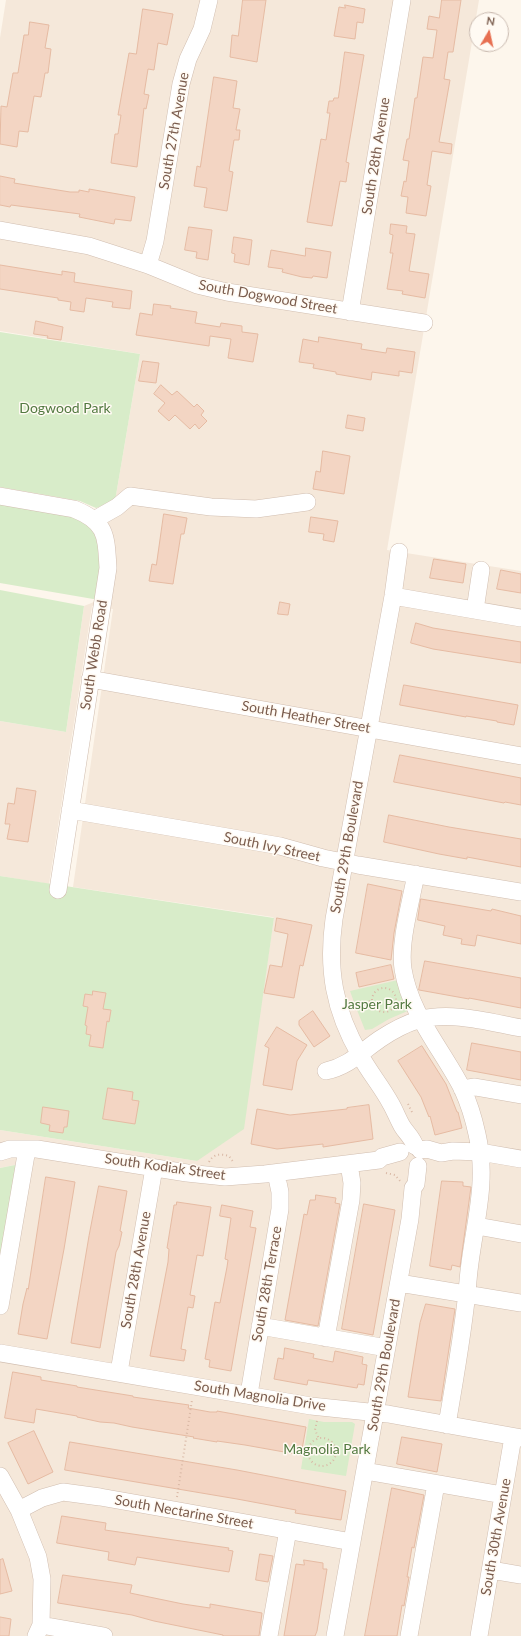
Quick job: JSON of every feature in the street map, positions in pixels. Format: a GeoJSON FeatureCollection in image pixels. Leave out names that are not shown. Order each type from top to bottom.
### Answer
{"type":"FeatureCollection","features":[{"type":"Feature","properties":{"kind":"street","name":"South 27th Avenue"},"geometry":{"type":"LineString","coordinates":[[148,265],[155,241],[182,84],[188,59],[202,28],[209,0]]}},
{"type":"Feature","properties":{"kind":"street","name":"South 28th Avenue"},"geometry":{"type":"LineString","coordinates":[[350,312],[402,0]]}},
{"type":"Feature","properties":{"kind":"street","name":"South Dogwood Street"},"geometry":{"type":"LineString","coordinates":[[0,230],[89,246],[148,265],[197,285],[227,292],[424,323]]}},
{"type":"Feature","properties":{"kind":"street","name":"South Webb Road"},"geometry":{"type":"LineString","coordinates":[[0,496],[74,509],[85,513],[101,526],[106,538],[108,568],[58,890]]}},
{"type":"Feature","properties":{"kind":"street"},"geometry":{"type":"LineString","coordinates":[[94,520],[117,507],[130,496],[211,507],[256,509],[307,502]]}},
{"type":"Feature","properties":{"kind":"street","name":"South 29th Boulevard"},"geometry":{"type":"LineString","coordinates":[[335,1636],[399,1283],[410,1219],[413,1188],[410,1185],[410,1157],[407,1131],[403,1128],[391,1103],[359,1054],[346,1029],[337,1004],[331,970],[331,940],[393,596],[399,552]]}},
{"type":"Feature","properties":{"kind":"street"},"geometry":{"type":"LineString","coordinates":[[475,610],[481,570]]}},
{"type":"Feature","properties":{"kind":"street"},"geometry":{"type":"LineString","coordinates":[[393,596],[521,618]]}},
{"type":"Feature","properties":{"kind":"street","name":"South Heather Street"},"geometry":{"type":"LineString","coordinates":[[90,679],[521,756]]}},
{"type":"Feature","properties":{"kind":"street","name":"South Ivy Street"},"geometry":{"type":"LineString","coordinates":[[70,810],[280,846],[345,862],[521,892]]}},
{"type":"Feature","properties":{"kind":"street"},"geometry":{"type":"LineString","coordinates":[[416,874],[402,951],[406,986],[422,1019],[462,1089],[477,1134],[480,1152],[481,1188],[477,1226],[468,1281],[468,1294],[446,1425]]}},
{"type":"Feature","properties":{"kind":"street"},"geometry":{"type":"LineString","coordinates":[[326,1071],[344,1066],[393,1031],[422,1019],[454,1017],[521,1028]]}},
{"type":"Feature","properties":{"kind":"street"},"geometry":{"type":"LineString","coordinates":[[462,1089],[475,1087],[521,1094]]}},
{"type":"Feature","properties":{"kind":"street"},"geometry":{"type":"LineString","coordinates":[[0,1306],[27,1149]]}},
{"type":"Feature","properties":{"kind":"street","name":"South Kodiak Street"},"geometry":{"type":"LineString","coordinates":[[0,1152],[27,1149],[45,1150],[218,1177],[276,1173],[378,1160],[382,1163],[410,1157],[427,1149],[441,1153],[453,1151],[480,1152],[521,1159]]}},
{"type":"Feature","properties":{"kind":"street"},"geometry":{"type":"LineString","coordinates":[[326,1338],[351,1200],[352,1183],[349,1164]]}},
{"type":"Feature","properties":{"kind":"street","name":"South 28th Avenue"},"geometry":{"type":"LineString","coordinates":[[119,1372],[154,1168]]}},
{"type":"Feature","properties":{"kind":"street","name":"South 28th Terrace"},"geometry":{"type":"LineString","coordinates":[[249,1394],[280,1208],[280,1192],[276,1173]]}},
{"type":"Feature","properties":{"kind":"street"},"geometry":{"type":"LineString","coordinates":[[477,1226],[521,1234]]}},
{"type":"Feature","properties":{"kind":"street"},"geometry":{"type":"LineString","coordinates":[[399,1283],[521,1303]]}},
{"type":"Feature","properties":{"kind":"street"},"geometry":{"type":"LineString","coordinates":[[260,1326],[387,1348]]}},
{"type":"Feature","properties":{"kind":"street","name":"South Magnolia Drive"},"geometry":{"type":"LineString","coordinates":[[0,1352],[249,1394],[311,1406],[375,1412],[517,1438]]}},
{"type":"Feature","properties":{"kind":"street","name":"South 30th Avenue"},"geometry":{"type":"LineString","coordinates":[[478,1636],[503,1495],[517,1438]]}},
{"type":"Feature","properties":{"kind":"street"},"geometry":{"type":"LineString","coordinates":[[365,1471],[503,1495]]}},
{"type":"Feature","properties":{"kind":"street"},"geometry":{"type":"LineString","coordinates":[[0,1476],[19,1510],[38,1557],[42,1579],[39,1630],[104,1636]]}},
{"type":"Feature","properties":{"kind":"street"},"geometry":{"type":"LineString","coordinates":[[409,1636],[436,1484]]}},
{"type":"Feature","properties":{"kind":"street","name":"South Nectarine Street"},"geometry":{"type":"LineString","coordinates":[[19,1510],[42,1498],[63,1492],[100,1497],[352,1542]]}},
{"type":"Feature","properties":{"kind":"street"},"geometry":{"type":"LineString","coordinates":[[269,1636],[288,1530]]}},
{"type":"Feature","properties":{"kind":"street"},"geometry":{"type":"LineString","coordinates":[[490,1570],[521,1575]]}},
{"type":"Feature","properties":{"kind":"path"},"geometry":{"type":"LineString","coordinates":[[384,988],[392,991],[396,998],[393,1008],[385,1012],[378,1011],[372,1001],[372,997],[377,991],[384,988]]}},
{"type":"Feature","properties":{"kind":"path"},"geometry":{"type":"LineString","coordinates":[[350,1004],[368,1000],[372,1001]]}},
{"type":"Feature","properties":{"kind":"path"},"geometry":{"type":"LineString","coordinates":[[393,1008],[396,1011]]}},
{"type":"Feature","properties":{"kind":"path"},"geometry":{"type":"LineString","coordinates":[[208,1165],[212,1157],[220,1154],[232,1158],[235,1166]]}},
{"type":"Feature","properties":{"kind":"path"},"geometry":{"type":"LineString","coordinates":[[174,1510],[195,1385]]}},
{"type":"Feature","properties":{"kind":"path"},"geometry":{"type":"LineString","coordinates":[[317,1420],[315,1430],[319,1438]]}},
{"type":"Feature","properties":{"kind":"path"},"geometry":{"type":"LineString","coordinates":[[319,1438],[328,1440],[335,1446],[336,1456],[331,1463],[327,1465],[318,1465],[314,1463],[309,1456],[308,1451],[312,1443],[319,1438]]}},
{"type":"Feature","properties":{"kind":"shaded area"},"geometry":{"type":"Polygon","coordinates":[[[6,0],[479,0],[477,12],[469,12],[469,52],[470,52],[387,550],[521,571],[521,1636],[0,1636],[0,1264],[15,1165],[0,1168],[0,1130],[197,1161],[264,984],[274,918],[73,887],[113,609],[92,606],[49,884],[0,876],[0,721],[66,732],[84,606],[99,600],[94,529],[96,508],[115,501],[140,354],[177,360],[0,331],[0,38],[6,0]]]}},
{"type":"Feature","properties":{"kind":"green space","name":"Dogwood Park"},"geometry":{"type":"Polygon","coordinates":[[[0,332],[140,354],[115,501],[96,508],[80,501],[0,487],[0,332]]]}},
{"type":"Feature","properties":{"kind":"green space"},"geometry":{"type":"Polygon","coordinates":[[[0,503],[80,516],[94,529],[103,563],[99,600],[0,583],[0,503]]]}},
{"type":"Feature","properties":{"kind":"green space"},"geometry":{"type":"Polygon","coordinates":[[[0,590],[84,606],[66,732],[0,721],[0,590]]]}},
{"type":"Feature","properties":{"kind":"green space"},"geometry":{"type":"Polygon","coordinates":[[[0,876],[274,918],[244,1129],[197,1161],[0,1130],[0,876]]]}},
{"type":"Feature","properties":{"kind":"green space","name":"Jasper Park"},"geometry":{"type":"Polygon","coordinates":[[[398,980],[410,1010],[389,1019],[372,1029],[365,1030],[350,991],[398,980]]]}},
{"type":"Feature","properties":{"kind":"green space"},"geometry":{"type":"Polygon","coordinates":[[[15,1165],[17,1173],[0,1277],[0,1168],[15,1165]]]}},
{"type":"Feature","properties":{"kind":"green space","name":"Magnolia Park"},"geometry":{"type":"Polygon","coordinates":[[[309,1419],[324,1422],[352,1422],[355,1424],[346,1476],[301,1469],[309,1419]]]}},
{"type":"Feature","properties":{"kind":"building"},"geometry":{"type":"Polygon","coordinates":[[[243,0],[266,0],[257,62],[230,57],[232,35],[238,36],[243,0]]]}},
{"type":"Feature","properties":{"kind":"building"},"geometry":{"type":"Polygon","coordinates":[[[442,0],[461,0],[453,52],[448,52],[444,79],[450,80],[439,142],[452,144],[451,154],[432,151],[427,185],[431,186],[426,216],[406,213],[408,197],[401,196],[404,181],[406,182],[409,161],[403,160],[407,139],[409,139],[415,98],[417,98],[423,57],[433,58],[437,30],[427,29],[429,16],[439,18],[442,0]]]}},
{"type":"Feature","properties":{"kind":"building"},"geometry":{"type":"Polygon","coordinates":[[[345,5],[365,9],[363,23],[357,22],[355,39],[334,36],[339,7],[345,8],[345,5]]]}},
{"type":"Feature","properties":{"kind":"building"},"geometry":{"type":"Polygon","coordinates":[[[143,9],[173,14],[167,45],[158,43],[154,70],[148,69],[144,94],[149,95],[146,109],[144,108],[137,167],[111,163],[115,134],[118,134],[121,115],[118,115],[129,53],[136,54],[143,9]]]}},
{"type":"Feature","properties":{"kind":"building"},"geometry":{"type":"Polygon","coordinates":[[[30,22],[49,25],[45,48],[51,49],[48,73],[45,73],[41,97],[34,96],[28,132],[19,131],[17,147],[0,144],[1,106],[7,107],[13,73],[18,73],[24,35],[28,35],[30,22]]]}},
{"type":"Feature","properties":{"kind":"building"},"geometry":{"type":"Polygon","coordinates":[[[345,52],[364,55],[346,162],[349,163],[346,182],[340,181],[332,226],[307,222],[321,139],[326,140],[330,113],[327,113],[329,101],[333,101],[334,98],[338,98],[345,52]]]}},
{"type":"Feature","properties":{"kind":"building"},"geometry":{"type":"Polygon","coordinates":[[[214,77],[237,81],[233,108],[240,109],[236,130],[240,130],[239,140],[234,140],[229,171],[233,172],[227,211],[204,207],[207,188],[194,186],[197,166],[200,167],[214,77]]]}},
{"type":"Feature","properties":{"kind":"building"},"geometry":{"type":"Polygon","coordinates":[[[0,176],[15,179],[14,183],[70,192],[79,192],[79,190],[89,192],[89,189],[135,197],[131,221],[115,219],[114,224],[79,217],[80,214],[11,205],[10,207],[0,205],[0,176]]]}},
{"type":"Feature","properties":{"kind":"building"},"geometry":{"type":"Polygon","coordinates":[[[391,224],[407,226],[406,233],[415,234],[409,271],[429,274],[425,298],[402,294],[403,291],[387,289],[393,253],[390,253],[393,235],[390,234],[391,224]]]}},
{"type":"Feature","properties":{"kind":"building"},"geometry":{"type":"Polygon","coordinates":[[[189,227],[212,230],[208,260],[196,258],[197,252],[185,250],[189,227]]]}},
{"type":"Feature","properties":{"kind":"building"},"geometry":{"type":"Polygon","coordinates":[[[234,237],[252,240],[249,265],[234,262],[235,254],[232,253],[234,237]]]}},
{"type":"Feature","properties":{"kind":"building"},"geometry":{"type":"Polygon","coordinates":[[[306,248],[331,252],[327,278],[313,276],[312,278],[302,277],[282,272],[283,269],[268,267],[271,250],[305,256],[306,248]]]}},
{"type":"Feature","properties":{"kind":"building"},"geometry":{"type":"Polygon","coordinates":[[[0,265],[62,275],[62,271],[75,273],[74,282],[132,291],[130,309],[112,307],[113,302],[86,298],[84,312],[70,310],[71,302],[58,300],[58,298],[0,289],[0,265]]]}},
{"type":"Feature","properties":{"kind":"building"},"geometry":{"type":"Polygon","coordinates":[[[154,304],[197,312],[195,323],[220,327],[221,323],[242,326],[242,332],[258,334],[253,362],[228,358],[231,339],[210,336],[209,346],[136,335],[140,313],[152,315],[154,304]]]}},
{"type":"Feature","properties":{"kind":"building"},"geometry":{"type":"Polygon","coordinates":[[[36,321],[63,327],[61,340],[34,334],[36,321]]]}},
{"type":"Feature","properties":{"kind":"building"},"geometry":{"type":"Polygon","coordinates":[[[319,337],[362,344],[361,349],[386,353],[387,348],[415,352],[412,373],[399,371],[399,376],[372,372],[371,380],[336,374],[336,372],[313,368],[314,364],[299,362],[303,339],[318,342],[319,337]]]}},
{"type":"Feature","properties":{"kind":"building"},"geometry":{"type":"Polygon","coordinates":[[[143,361],[159,363],[156,383],[139,381],[143,361]]]}},
{"type":"Feature","properties":{"kind":"building"},"geometry":{"type":"Polygon","coordinates":[[[161,385],[172,395],[177,391],[194,407],[197,404],[204,411],[201,415],[207,421],[199,429],[195,424],[190,429],[175,415],[169,421],[158,411],[165,403],[154,394],[161,385]]]}},
{"type":"Feature","properties":{"kind":"building"},"geometry":{"type":"Polygon","coordinates":[[[348,415],[365,418],[363,431],[346,428],[348,415]]]}},
{"type":"Feature","properties":{"kind":"building"},"geometry":{"type":"Polygon","coordinates":[[[323,451],[350,456],[344,494],[313,489],[316,471],[320,472],[323,451]]]}},
{"type":"Feature","properties":{"kind":"building"},"geometry":{"type":"Polygon","coordinates":[[[164,514],[187,518],[184,534],[181,534],[173,584],[149,581],[152,564],[156,565],[164,514]]]}},
{"type":"Feature","properties":{"kind":"building"},"geometry":{"type":"Polygon","coordinates":[[[311,517],[338,521],[334,542],[323,540],[324,534],[309,532],[311,517]]]}},
{"type":"Feature","properties":{"kind":"building"},"geometry":{"type":"Polygon","coordinates":[[[434,559],[466,564],[463,583],[430,578],[434,559]]]}},
{"type":"Feature","properties":{"kind":"building"},"geometry":{"type":"Polygon","coordinates":[[[501,570],[521,574],[521,593],[497,589],[501,570]]]}},
{"type":"Feature","properties":{"kind":"building"},"geometry":{"type":"Polygon","coordinates":[[[280,602],[290,604],[288,615],[278,614],[280,602]]]}},
{"type":"Feature","properties":{"kind":"building"},"geometry":{"type":"Polygon","coordinates":[[[416,623],[433,628],[521,642],[521,663],[433,649],[411,643],[416,623]]]}},
{"type":"Feature","properties":{"kind":"building"},"geometry":{"type":"Polygon","coordinates":[[[404,685],[518,705],[514,725],[400,705],[404,685]]]}},
{"type":"Feature","properties":{"kind":"building"},"geometry":{"type":"Polygon","coordinates":[[[400,755],[521,778],[521,805],[394,782],[400,755]]]}},
{"type":"Feature","properties":{"kind":"building"},"geometry":{"type":"Polygon","coordinates":[[[17,788],[36,791],[28,842],[7,839],[10,824],[5,824],[8,803],[14,804],[17,788]]]}},
{"type":"Feature","properties":{"kind":"building"},"geometry":{"type":"Polygon","coordinates":[[[389,815],[521,839],[521,867],[467,857],[467,859],[439,854],[384,842],[389,815]]]}},
{"type":"Feature","properties":{"kind":"building"},"geometry":{"type":"Polygon","coordinates":[[[368,884],[402,891],[394,933],[391,960],[356,953],[368,884]]]}},
{"type":"Feature","properties":{"kind":"building"},"geometry":{"type":"Polygon","coordinates":[[[421,899],[491,911],[492,909],[521,916],[521,944],[477,935],[475,946],[461,944],[462,939],[443,935],[445,926],[418,920],[421,899]]]}},
{"type":"Feature","properties":{"kind":"building"},"geometry":{"type":"Polygon","coordinates":[[[277,918],[312,925],[303,966],[300,965],[294,998],[264,993],[270,965],[282,967],[288,934],[275,931],[277,918]]]}},
{"type":"Feature","properties":{"kind":"building"},"geometry":{"type":"Polygon","coordinates":[[[425,961],[521,978],[521,1008],[419,990],[425,961]]]}},
{"type":"Feature","properties":{"kind":"building"},"geometry":{"type":"Polygon","coordinates":[[[391,965],[394,979],[359,987],[356,973],[391,965]]]}},
{"type":"Feature","properties":{"kind":"building"},"geometry":{"type":"Polygon","coordinates":[[[93,991],[106,993],[103,1009],[111,1010],[109,1022],[107,1021],[103,1048],[89,1046],[91,1035],[86,1034],[87,1026],[85,1025],[88,1007],[83,1006],[85,994],[92,995],[93,991]]]}},
{"type":"Feature","properties":{"kind":"building"},"geometry":{"type":"Polygon","coordinates":[[[313,1011],[330,1036],[314,1047],[299,1025],[299,1021],[313,1011]]]}},
{"type":"Feature","properties":{"kind":"building"},"geometry":{"type":"Polygon","coordinates":[[[277,1027],[307,1045],[297,1061],[292,1090],[263,1085],[269,1048],[265,1046],[277,1027]]]}},
{"type":"Feature","properties":{"kind":"building"},"geometry":{"type":"Polygon","coordinates":[[[472,1043],[521,1052],[521,1080],[467,1070],[472,1043]]]}},
{"type":"Feature","properties":{"kind":"building"},"geometry":{"type":"Polygon","coordinates":[[[422,1046],[446,1084],[458,1112],[462,1128],[435,1135],[430,1116],[429,1117],[421,1097],[398,1061],[422,1046]]]}},
{"type":"Feature","properties":{"kind":"building"},"geometry":{"type":"Polygon","coordinates":[[[108,1088],[133,1092],[132,1100],[139,1101],[135,1124],[103,1119],[108,1088]]]}},
{"type":"Feature","properties":{"kind":"building"},"geometry":{"type":"Polygon","coordinates":[[[369,1105],[373,1139],[323,1147],[323,1144],[277,1149],[251,1144],[257,1109],[290,1115],[347,1109],[369,1105]]]}},
{"type":"Feature","properties":{"kind":"building"},"geometry":{"type":"Polygon","coordinates":[[[43,1107],[69,1111],[67,1127],[64,1127],[63,1133],[49,1131],[50,1125],[41,1123],[43,1107]]]}},
{"type":"Feature","properties":{"kind":"building"},"geometry":{"type":"Polygon","coordinates":[[[46,1177],[75,1182],[47,1339],[18,1334],[23,1304],[27,1288],[28,1289],[46,1177]]]}},
{"type":"Feature","properties":{"kind":"building"},"geometry":{"type":"Polygon","coordinates":[[[442,1181],[463,1182],[463,1186],[471,1187],[460,1267],[452,1265],[451,1270],[430,1266],[442,1181]]]}},
{"type":"Feature","properties":{"kind":"building"},"geometry":{"type":"Polygon","coordinates":[[[99,1186],[127,1191],[120,1231],[122,1232],[116,1252],[100,1348],[71,1343],[99,1186]]]}},
{"type":"Feature","properties":{"kind":"building"},"geometry":{"type":"Polygon","coordinates":[[[316,1195],[336,1198],[335,1203],[340,1204],[318,1326],[285,1320],[304,1214],[307,1215],[310,1200],[315,1200],[316,1195]]]}},
{"type":"Feature","properties":{"kind":"building"},"geometry":{"type":"Polygon","coordinates":[[[177,1202],[211,1207],[203,1256],[197,1255],[190,1295],[195,1296],[193,1308],[188,1307],[181,1349],[186,1350],[184,1361],[150,1356],[168,1262],[169,1249],[167,1248],[174,1205],[176,1205],[177,1202]]]}},
{"type":"Feature","properties":{"kind":"building"},"geometry":{"type":"Polygon","coordinates":[[[364,1204],[395,1210],[373,1335],[342,1329],[364,1204]]]}},
{"type":"Feature","properties":{"kind":"building"},"geometry":{"type":"Polygon","coordinates":[[[222,1205],[253,1211],[250,1227],[256,1228],[231,1371],[209,1367],[210,1360],[205,1359],[215,1302],[220,1303],[228,1260],[225,1259],[231,1218],[220,1216],[222,1205]]]}},
{"type":"Feature","properties":{"kind":"building"},"geometry":{"type":"Polygon","coordinates":[[[426,1304],[455,1309],[441,1401],[408,1397],[420,1323],[426,1304]]]}},
{"type":"Feature","properties":{"kind":"building"},"geometry":{"type":"Polygon","coordinates":[[[285,1348],[314,1354],[313,1358],[333,1362],[335,1351],[363,1357],[362,1364],[367,1365],[364,1385],[358,1384],[357,1388],[308,1380],[307,1385],[274,1379],[278,1358],[283,1359],[285,1348]]]}},
{"type":"Feature","properties":{"kind":"building"},"geometry":{"type":"Polygon","coordinates":[[[13,1372],[41,1377],[41,1380],[77,1387],[189,1405],[188,1408],[210,1412],[217,1411],[306,1427],[301,1455],[193,1438],[194,1437],[114,1423],[100,1422],[77,1416],[36,1409],[34,1423],[5,1418],[13,1372]]]}},
{"type":"Feature","properties":{"kind":"building"},"geometry":{"type":"Polygon","coordinates":[[[34,1431],[53,1472],[28,1484],[8,1443],[34,1431]]]}},
{"type":"Feature","properties":{"kind":"building"},"geometry":{"type":"Polygon","coordinates":[[[402,1437],[442,1444],[437,1472],[397,1464],[402,1437]]]}},
{"type":"Feature","properties":{"kind":"building"},"geometry":{"type":"Polygon","coordinates":[[[70,1442],[237,1470],[346,1491],[341,1520],[295,1513],[296,1510],[237,1499],[65,1470],[70,1442]]]}},
{"type":"Feature","properties":{"kind":"building"},"geometry":{"type":"Polygon","coordinates":[[[392,1488],[424,1495],[414,1548],[412,1547],[404,1606],[402,1605],[397,1636],[365,1636],[392,1488]]]}},
{"type":"Feature","properties":{"kind":"building"},"geometry":{"type":"Polygon","coordinates":[[[62,1516],[106,1523],[105,1530],[229,1548],[228,1550],[233,1551],[229,1572],[137,1557],[135,1565],[108,1560],[109,1552],[57,1543],[62,1516]]]}},
{"type":"Feature","properties":{"kind":"building"},"geometry":{"type":"Polygon","coordinates":[[[260,1554],[273,1556],[268,1582],[256,1580],[260,1554]]]}},
{"type":"Feature","properties":{"kind":"building"},"geometry":{"type":"Polygon","coordinates":[[[3,1559],[12,1591],[0,1594],[0,1560],[3,1559]]]}},
{"type":"Feature","properties":{"kind":"building"},"geometry":{"type":"Polygon","coordinates":[[[304,1560],[323,1563],[323,1569],[327,1569],[317,1631],[315,1636],[284,1636],[296,1564],[304,1565],[304,1560]]]}},
{"type":"Feature","properties":{"kind":"building"},"geometry":{"type":"Polygon","coordinates":[[[63,1575],[132,1585],[130,1593],[183,1604],[210,1608],[210,1604],[262,1613],[259,1636],[223,1636],[132,1615],[58,1603],[63,1575]]]}},
{"type":"Feature","properties":{"kind":"building"},"geometry":{"type":"Polygon","coordinates":[[[0,1617],[11,1619],[9,1636],[0,1636],[0,1617]]]}}]}
